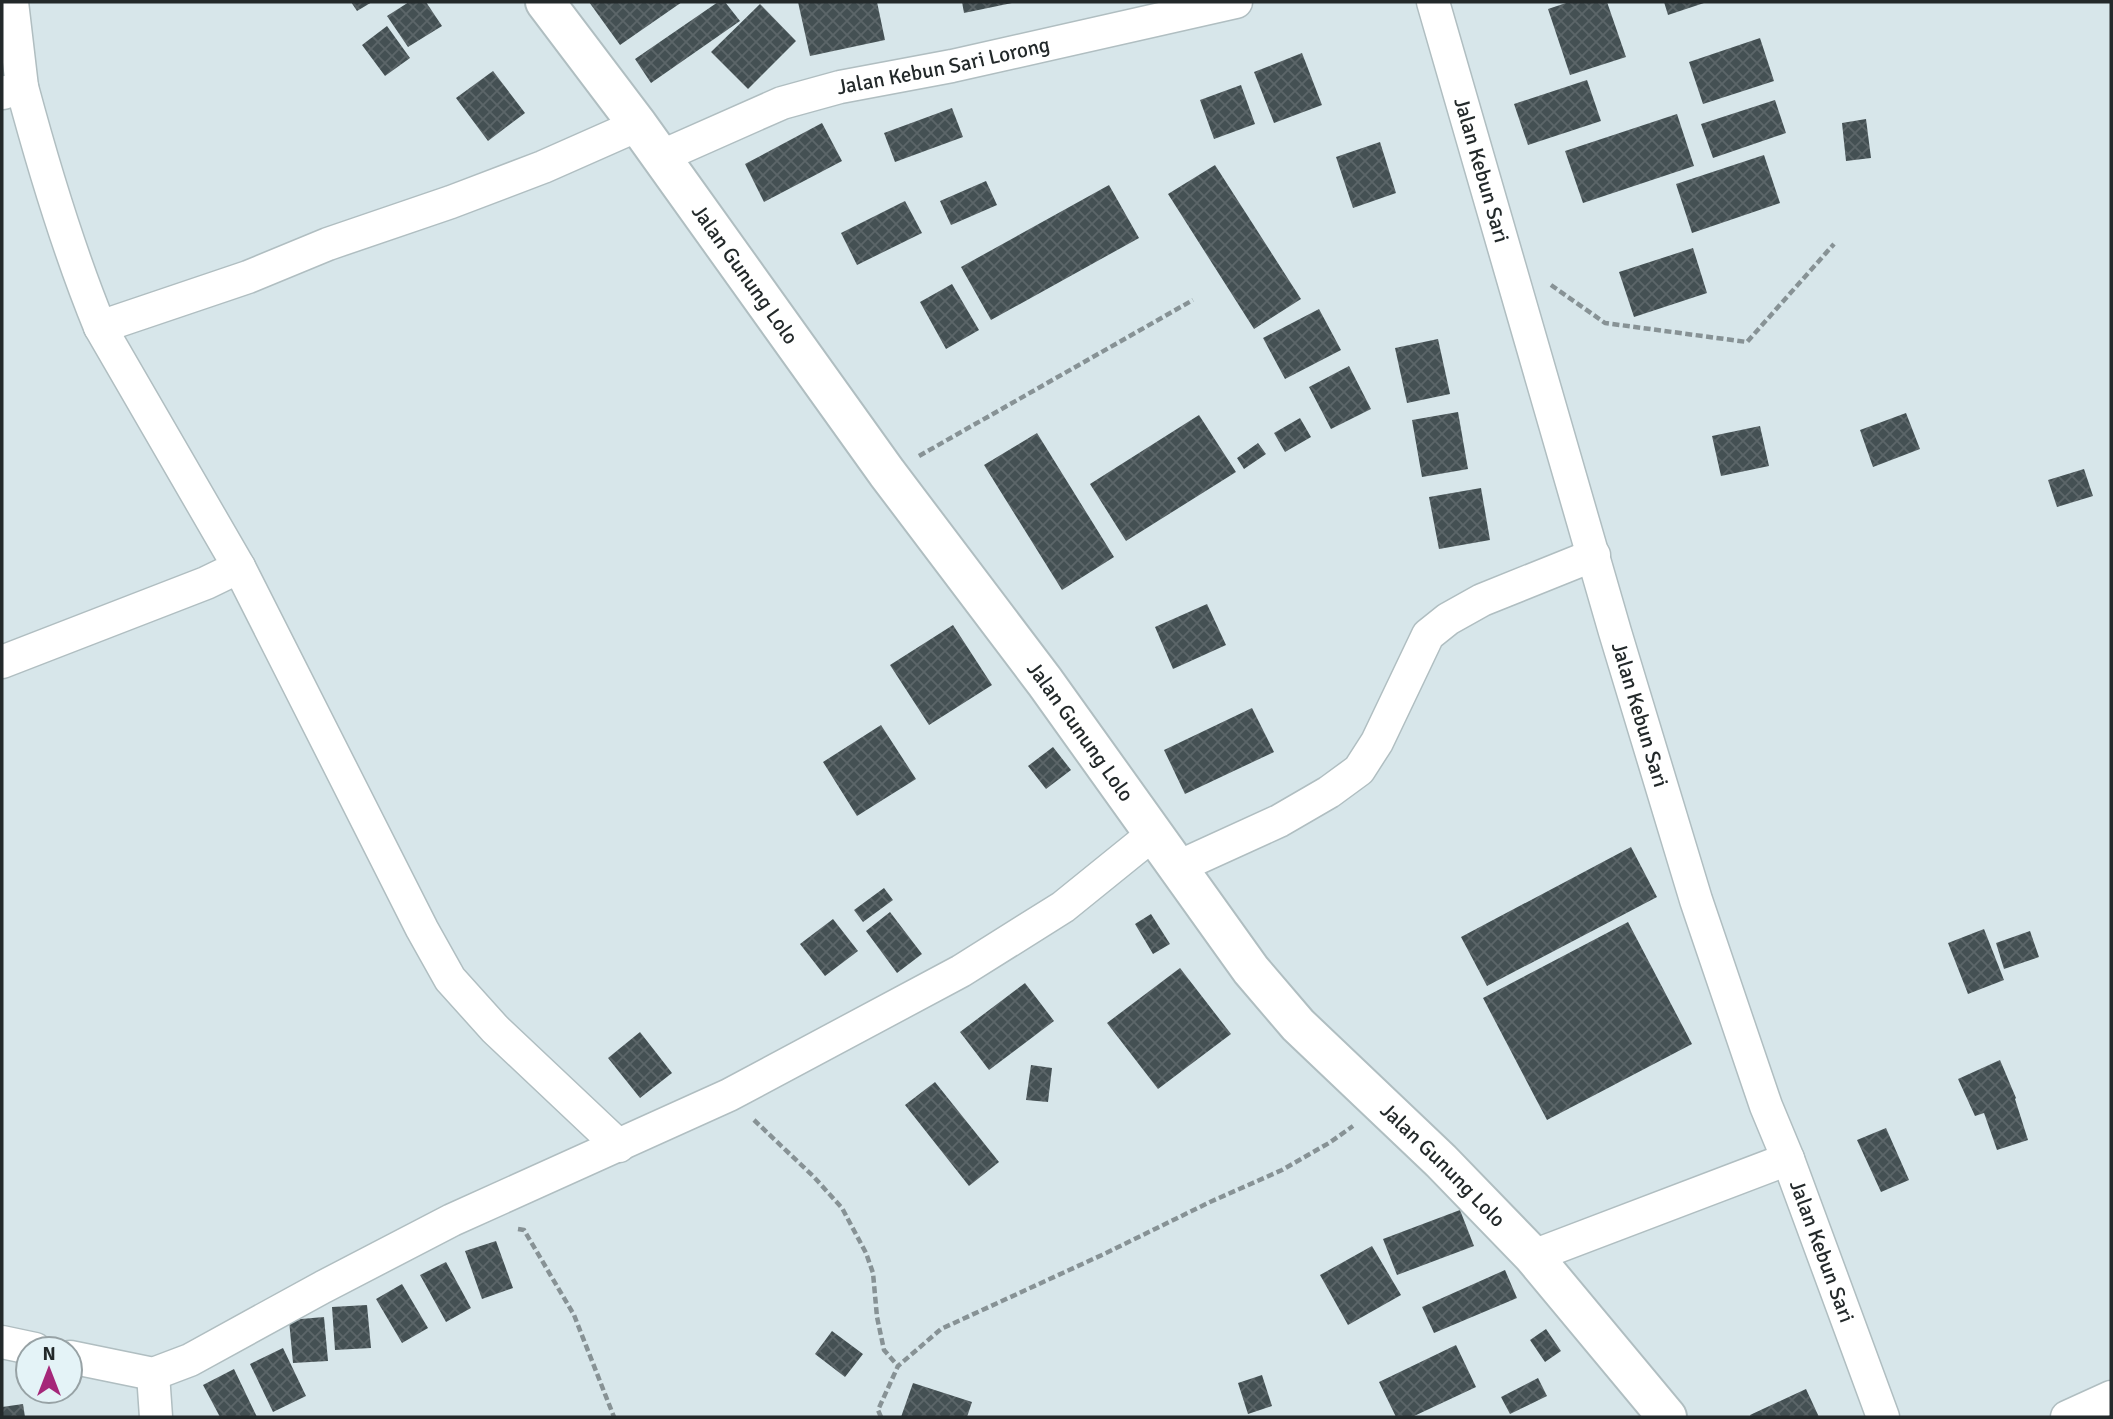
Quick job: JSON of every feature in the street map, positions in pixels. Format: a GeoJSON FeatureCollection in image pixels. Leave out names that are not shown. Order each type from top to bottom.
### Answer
{"type":"FeatureCollection","features":[{"type":"Feature","properties":{"kind":"street"},"geometry":{"type":"LineString","coordinates":[[12,2],[12,90],[100,327],[239,567],[422,929],[450,979],[495,1029],[619,1146]]}},
{"type":"Feature","properties":{"kind":"street","name":"Jalan Gunung Lolo"},"geometry":{"type":"LineString","coordinates":[[545,2],[638,125],[887,473],[1045,682],[1251,970],[1298,1025],[1441,1161],[1533,1256],[1667,1417]]}},
{"type":"Feature","properties":{"kind":"street","name":"Jalan Kebun Sari Lorong"},"geometry":{"type":"LineString","coordinates":[[660,157],[782,103],[840,87],[952,66],[1236,2]]}},
{"type":"Feature","properties":{"kind":"street","name":"Jalan Kebun Sari"},"geometry":{"type":"LineString","coordinates":[[1433,2],[1615,632],[1696,900],[1766,1106],[1883,1417]]}},
{"type":"Feature","properties":{"kind":"street"},"geometry":{"type":"LineString","coordinates":[[100,327],[248,277],[328,244],[477,192],[543,167],[638,125]]}},
{"type":"Feature","properties":{"kind":"street"},"geometry":{"type":"LineString","coordinates":[[1178,867],[1279,821],[1329,792],[1359,770],[1377,742],[1428,635],[1448,619],[1482,600],[1594,555]]}},
{"type":"Feature","properties":{"kind":"street"},"geometry":{"type":"LineString","coordinates":[[2,662],[206,583],[239,567]]}},
{"type":"Feature","properties":{"kind":"street"},"geometry":{"type":"LineString","coordinates":[[84,1360],[153,1374],[190,1360],[452,1220],[619,1146],[804,1057],[999,949],[1063,907],[1152,835]]}},
{"type":"Feature","properties":{"kind":"street"},"geometry":{"type":"LineString","coordinates":[[1533,1256],[1788,1159]]}},
{"type":"Feature","properties":{"kind":"street"},"geometry":{"type":"LineString","coordinates":[[153,1374],[156,1417]]}},
{"type":"Feature","properties":{"kind":"street"},"geometry":{"type":"LineString","coordinates":[[2067,1417],[2111,1397]]}},
{"type":"Feature","properties":{"kind":"path"},"geometry":{"type":"LineString","coordinates":[[1505,251],[1605,323],[1747,342],[1834,244]]}},
{"type":"Feature","properties":{"kind":"path"},"geometry":{"type":"LineString","coordinates":[[887,473],[1193,300]]}},
{"type":"Feature","properties":{"kind":"path"},"geometry":{"type":"LineString","coordinates":[[729,1095],[814,1177],[842,1208],[866,1253],[873,1273],[877,1317],[884,1350],[898,1366]]}},
{"type":"Feature","properties":{"kind":"path"},"geometry":{"type":"LineString","coordinates":[[881,1417],[878,1409],[898,1366],[941,1329],[1282,1170],[1329,1143],[1381,1104]]}},
{"type":"Feature","properties":{"kind":"path"},"geometry":{"type":"LineString","coordinates":[[512,1228],[524,1230],[574,1315],[614,1417]]}},
{"type":"Feature","properties":{"kind":"building"},"geometry":{"type":"Polygon","coordinates":[[[351,2],[372,2],[357,11],[351,2]]]}},
{"type":"Feature","properties":{"kind":"building"},"geometry":{"type":"Polygon","coordinates":[[[409,2],[426,2],[442,26],[408,47],[387,16],[409,2]]]}},
{"type":"Feature","properties":{"kind":"building"},"geometry":{"type":"Polygon","coordinates":[[[589,2],[682,2],[620,45],[589,2]]]}},
{"type":"Feature","properties":{"kind":"building"},"geometry":{"type":"Polygon","coordinates":[[[718,2],[725,2],[740,21],[651,83],[635,59],[718,2]]]}},
{"type":"Feature","properties":{"kind":"building"},"geometry":{"type":"Polygon","coordinates":[[[798,2],[877,2],[885,40],[810,56],[798,2]]]}},
{"type":"Feature","properties":{"kind":"building"},"geometry":{"type":"Polygon","coordinates":[[[962,2],[1012,2],[1012,3],[964,13],[962,2]]]}},
{"type":"Feature","properties":{"kind":"building"},"geometry":{"type":"Polygon","coordinates":[[[1569,2],[1607,2],[1626,57],[1570,75],[1548,9],[1569,2]]]}},
{"type":"Feature","properties":{"kind":"building"},"geometry":{"type":"Polygon","coordinates":[[[1664,2],[1707,2],[1668,15],[1664,2]]]}},
{"type":"Feature","properties":{"kind":"building"},"geometry":{"type":"Polygon","coordinates":[[[760,4],[796,41],[748,89],[711,52],[760,4]]]}},
{"type":"Feature","properties":{"kind":"building"},"geometry":{"type":"Polygon","coordinates":[[[387,26],[410,58],[385,76],[362,45],[387,26]]]}},
{"type":"Feature","properties":{"kind":"building"},"geometry":{"type":"Polygon","coordinates":[[[1760,38],[1774,81],[1703,104],[1689,62],[1760,38]]]}},
{"type":"Feature","properties":{"kind":"building"},"geometry":{"type":"Polygon","coordinates":[[[1302,53],[1322,105],[1274,123],[1254,72],[1302,53]]]}},
{"type":"Feature","properties":{"kind":"building"},"geometry":{"type":"Polygon","coordinates":[[[493,71],[525,113],[488,141],[456,98],[493,71]]]}},
{"type":"Feature","properties":{"kind":"building"},"geometry":{"type":"Polygon","coordinates":[[[1587,80],[1601,121],[1528,145],[1514,104],[1587,80]]]}},
{"type":"Feature","properties":{"kind":"building"},"geometry":{"type":"Polygon","coordinates":[[[1241,85],[1255,124],[1214,139],[1200,100],[1241,85]]]}},
{"type":"Feature","properties":{"kind":"building"},"geometry":{"type":"Polygon","coordinates":[[[1775,100],[1786,133],[1713,158],[1701,124],[1775,100]]]}},
{"type":"Feature","properties":{"kind":"building"},"geometry":{"type":"Polygon","coordinates":[[[952,108],[963,137],[895,162],[884,133],[952,108]]]}},
{"type":"Feature","properties":{"kind":"building"},"geometry":{"type":"Polygon","coordinates":[[[1677,114],[1694,166],[1583,203],[1565,151],[1677,114]]]}},
{"type":"Feature","properties":{"kind":"building"},"geometry":{"type":"Polygon","coordinates":[[[1866,119],[1871,158],[1846,161],[1842,123],[1866,119]]]}},
{"type":"Feature","properties":{"kind":"building"},"geometry":{"type":"Polygon","coordinates":[[[822,123],[842,161],[764,202],[745,164],[822,123]]]}},
{"type":"Feature","properties":{"kind":"building"},"geometry":{"type":"Polygon","coordinates":[[[1380,142],[1396,193],[1353,208],[1336,157],[1380,142]]]}},
{"type":"Feature","properties":{"kind":"building"},"geometry":{"type":"Polygon","coordinates":[[[1764,155],[1780,203],[1692,233],[1676,184],[1764,155]]]}},
{"type":"Feature","properties":{"kind":"building"},"geometry":{"type":"Polygon","coordinates":[[[1215,165],[1301,299],[1254,329],[1168,194],[1215,165]]]}},
{"type":"Feature","properties":{"kind":"building"},"geometry":{"type":"Polygon","coordinates":[[[986,181],[997,205],[951,225],[940,201],[986,181]]]}},
{"type":"Feature","properties":{"kind":"building"},"geometry":{"type":"Polygon","coordinates":[[[1109,185],[1139,238],[991,320],[961,267],[1109,185]]]}},
{"type":"Feature","properties":{"kind":"building"},"geometry":{"type":"Polygon","coordinates":[[[905,201],[922,233],[857,265],[841,233],[905,201]]]}},
{"type":"Feature","properties":{"kind":"building"},"geometry":{"type":"Polygon","coordinates":[[[1693,248],[1707,293],[1634,317],[1619,272],[1693,248]]]}},
{"type":"Feature","properties":{"kind":"building"},"geometry":{"type":"Polygon","coordinates":[[[952,284],[979,330],[946,349],[920,302],[952,284]]]}},
{"type":"Feature","properties":{"kind":"building"},"geometry":{"type":"Polygon","coordinates":[[[1319,309],[1341,350],[1285,379],[1263,338],[1319,309]]]}},
{"type":"Feature","properties":{"kind":"building"},"geometry":{"type":"Polygon","coordinates":[[[1438,339],[1450,394],[1407,403],[1395,348],[1438,339]]]}},
{"type":"Feature","properties":{"kind":"building"},"geometry":{"type":"Polygon","coordinates":[[[1349,366],[1371,409],[1331,429],[1309,387],[1349,366]]]}},
{"type":"Feature","properties":{"kind":"building"},"geometry":{"type":"Polygon","coordinates":[[[1458,412],[1468,469],[1422,477],[1412,420],[1458,412]]]}},
{"type":"Feature","properties":{"kind":"building"},"geometry":{"type":"Polygon","coordinates":[[[1906,413],[1920,449],[1873,467],[1860,430],[1906,413]]]}},
{"type":"Feature","properties":{"kind":"building"},"geometry":{"type":"Polygon","coordinates":[[[1199,415],[1236,472],[1126,541],[1090,484],[1199,415]]]}},
{"type":"Feature","properties":{"kind":"building"},"geometry":{"type":"Polygon","coordinates":[[[1300,418],[1311,437],[1285,452],[1274,433],[1300,418]]]}},
{"type":"Feature","properties":{"kind":"building"},"geometry":{"type":"Polygon","coordinates":[[[1760,426],[1769,466],[1721,476],[1712,436],[1760,426]]]}},
{"type":"Feature","properties":{"kind":"building"},"geometry":{"type":"Polygon","coordinates":[[[1037,433],[1114,557],[1062,590],[984,465],[1037,433]]]}},
{"type":"Feature","properties":{"kind":"building"},"geometry":{"type":"Polygon","coordinates":[[[1258,443],[1266,454],[1244,469],[1237,458],[1258,443]]]}},
{"type":"Feature","properties":{"kind":"building"},"geometry":{"type":"Polygon","coordinates":[[[2084,469],[2093,496],[2057,507],[2048,480],[2084,469]]]}},
{"type":"Feature","properties":{"kind":"building"},"geometry":{"type":"Polygon","coordinates":[[[1481,488],[1490,540],[1439,549],[1429,497],[1481,488]]]}},
{"type":"Feature","properties":{"kind":"building"},"geometry":{"type":"Polygon","coordinates":[[[1207,604],[1226,645],[1173,669],[1155,627],[1207,604]]]}},
{"type":"Feature","properties":{"kind":"building"},"geometry":{"type":"Polygon","coordinates":[[[953,625],[992,685],[929,725],[890,665],[953,625]]]}},
{"type":"Feature","properties":{"kind":"building"},"geometry":{"type":"Polygon","coordinates":[[[1252,708],[1274,752],[1185,794],[1164,750],[1252,708]]]}},
{"type":"Feature","properties":{"kind":"building"},"geometry":{"type":"Polygon","coordinates":[[[881,725],[916,779],[857,816],[823,762],[881,725]]]}},
{"type":"Feature","properties":{"kind":"building"},"geometry":{"type":"Polygon","coordinates":[[[1053,747],[1071,770],[1046,789],[1028,766],[1053,747]]]}},
{"type":"Feature","properties":{"kind":"building"},"geometry":{"type":"Polygon","coordinates":[[[1631,847],[1657,897],[1487,986],[1461,937],[1631,847]]]}},
{"type":"Feature","properties":{"kind":"building"},"geometry":{"type":"Polygon","coordinates":[[[884,888],[893,900],[863,922],[854,910],[884,888]]]}},
{"type":"Feature","properties":{"kind":"building"},"geometry":{"type":"Polygon","coordinates":[[[890,912],[922,954],[897,973],[866,931],[890,912]]]}},
{"type":"Feature","properties":{"kind":"building"},"geometry":{"type":"Polygon","coordinates":[[[1151,914],[1170,944],[1153,954],[1135,924],[1151,914]]]}},
{"type":"Feature","properties":{"kind":"building"},"geometry":{"type":"Polygon","coordinates":[[[833,919],[858,951],[825,976],[800,944],[833,919]]]}},
{"type":"Feature","properties":{"kind":"building"},"geometry":{"type":"Polygon","coordinates":[[[1628,922],[1692,1044],[1547,1120],[1483,998],[1628,922]]]}},
{"type":"Feature","properties":{"kind":"building"},"geometry":{"type":"Polygon","coordinates":[[[1984,929],[2004,980],[1968,994],[1948,943],[1984,929]]]}},
{"type":"Feature","properties":{"kind":"building"},"geometry":{"type":"Polygon","coordinates":[[[2030,931],[2039,957],[2004,969],[1996,943],[2030,931]]]}},
{"type":"Feature","properties":{"kind":"building"},"geometry":{"type":"Polygon","coordinates":[[[1180,968],[1231,1034],[1158,1089],[1107,1023],[1180,968]]]}},
{"type":"Feature","properties":{"kind":"building"},"geometry":{"type":"Polygon","coordinates":[[[1025,983],[1054,1021],[989,1070],[960,1032],[1025,983]]]}},
{"type":"Feature","properties":{"kind":"building"},"geometry":{"type":"Polygon","coordinates":[[[640,1032],[672,1073],[640,1098],[608,1058],[640,1032]]]}},
{"type":"Feature","properties":{"kind":"building"},"geometry":{"type":"Polygon","coordinates":[[[2000,1060],[2016,1098],[2028,1140],[1997,1150],[1984,1113],[1975,1116],[1958,1079],[2000,1060]]]}},
{"type":"Feature","properties":{"kind":"building"},"geometry":{"type":"Polygon","coordinates":[[[1031,1065],[1052,1068],[1048,1102],[1026,1100],[1031,1065]]]}},
{"type":"Feature","properties":{"kind":"building"},"geometry":{"type":"Polygon","coordinates":[[[935,1082],[999,1162],[969,1186],[905,1105],[935,1082]]]}},
{"type":"Feature","properties":{"kind":"building"},"geometry":{"type":"Polygon","coordinates":[[[1886,1128],[1909,1180],[1881,1192],[1857,1140],[1886,1128]]]}},
{"type":"Feature","properties":{"kind":"building"},"geometry":{"type":"Polygon","coordinates":[[[1460,1210],[1474,1246],[1397,1275],[1383,1239],[1460,1210]]]}},
{"type":"Feature","properties":{"kind":"building"},"geometry":{"type":"Polygon","coordinates":[[[496,1241],[513,1288],[482,1299],[465,1251],[496,1241]]]}},
{"type":"Feature","properties":{"kind":"building"},"geometry":{"type":"Polygon","coordinates":[[[1372,1246],[1401,1295],[1348,1325],[1320,1275],[1372,1246]]]}},
{"type":"Feature","properties":{"kind":"building"},"geometry":{"type":"Polygon","coordinates":[[[446,1262],[471,1308],[446,1322],[420,1275],[446,1262]]]}},
{"type":"Feature","properties":{"kind":"building"},"geometry":{"type":"Polygon","coordinates":[[[1505,1270],[1517,1298],[1434,1333],[1422,1307],[1505,1270]]]}},
{"type":"Feature","properties":{"kind":"building"},"geometry":{"type":"Polygon","coordinates":[[[402,1284],[428,1328],[402,1343],[376,1299],[402,1284]]]}},
{"type":"Feature","properties":{"kind":"building"},"geometry":{"type":"Polygon","coordinates":[[[367,1305],[371,1348],[335,1350],[332,1307],[367,1305]]]}},
{"type":"Feature","properties":{"kind":"building"},"geometry":{"type":"Polygon","coordinates":[[[324,1317],[328,1361],[293,1363],[289,1320],[324,1317]]]}},
{"type":"Feature","properties":{"kind":"building"},"geometry":{"type":"Polygon","coordinates":[[[1546,1329],[1561,1351],[1545,1362],[1530,1340],[1546,1329]]]}},
{"type":"Feature","properties":{"kind":"building"},"geometry":{"type":"Polygon","coordinates":[[[832,1331],[863,1354],[845,1377],[815,1354],[832,1331]]]}},
{"type":"Feature","properties":{"kind":"building"},"geometry":{"type":"Polygon","coordinates":[[[1456,1345],[1476,1387],[1412,1417],[1396,1417],[1379,1382],[1456,1345]]]}},
{"type":"Feature","properties":{"kind":"building"},"geometry":{"type":"Polygon","coordinates":[[[283,1348],[306,1396],[273,1412],[250,1364],[283,1348]]]}},
{"type":"Feature","properties":{"kind":"building"},"geometry":{"type":"Polygon","coordinates":[[[234,1369],[257,1417],[220,1417],[203,1385],[234,1369]]]}},
{"type":"Feature","properties":{"kind":"building"},"geometry":{"type":"Polygon","coordinates":[[[1262,1375],[1272,1406],[1248,1414],[1238,1383],[1262,1375]]]}},
{"type":"Feature","properties":{"kind":"building"},"geometry":{"type":"Polygon","coordinates":[[[1538,1378],[1547,1396],[1510,1414],[1501,1397],[1538,1378]]]}},
{"type":"Feature","properties":{"kind":"building"},"geometry":{"type":"Polygon","coordinates":[[[913,1383],[972,1402],[967,1417],[901,1417],[913,1383]]]}},
{"type":"Feature","properties":{"kind":"building"},"geometry":{"type":"Polygon","coordinates":[[[1806,1389],[1819,1417],[1750,1415],[1806,1389]]]}},
{"type":"Feature","properties":{"kind":"building"},"geometry":{"type":"Polygon","coordinates":[[[23,1405],[25,1417],[2,1417],[2,1407],[23,1405]]]}}]}
